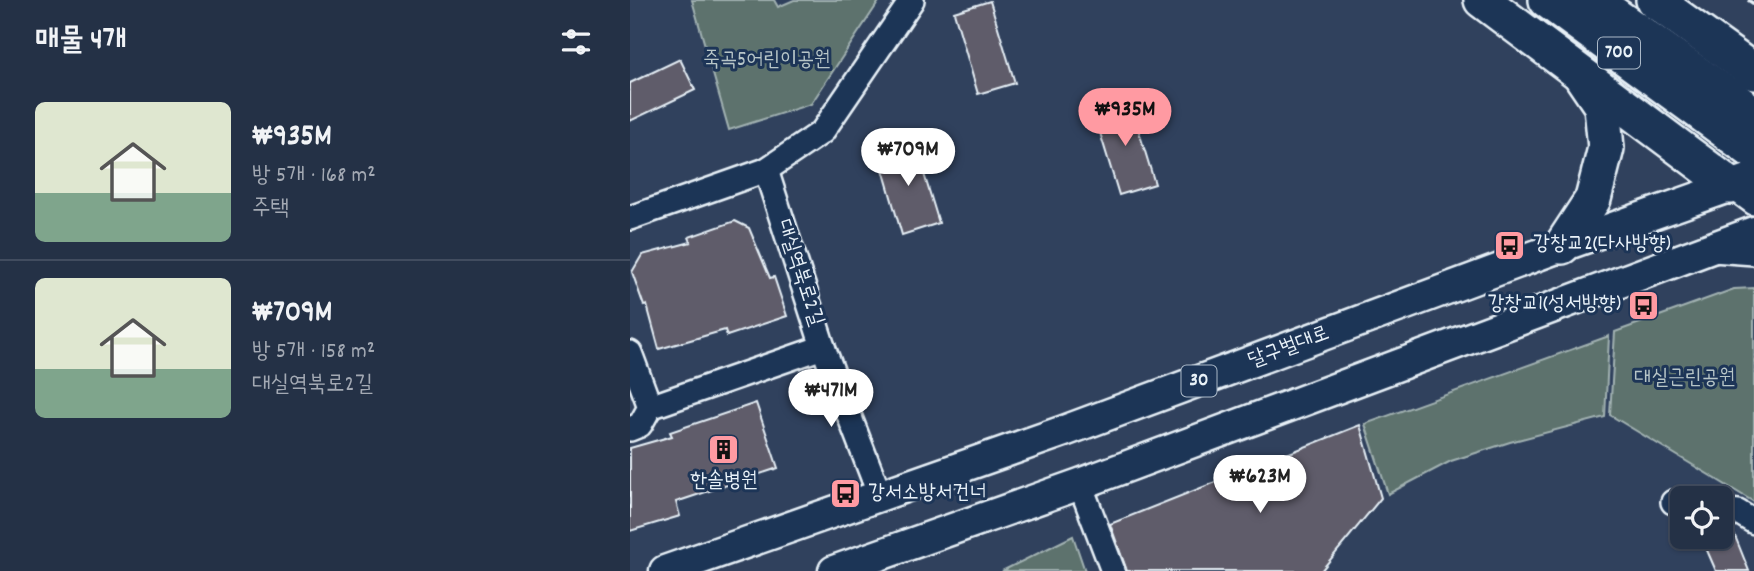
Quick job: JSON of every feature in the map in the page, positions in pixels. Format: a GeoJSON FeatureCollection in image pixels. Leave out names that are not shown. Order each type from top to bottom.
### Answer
{"type":"FeatureCollection","features":[{"type":"Feature","properties":{"kind":"highway"},"geometry":{"type":"LineString","coordinates":[[1482,0],[1746,189]]}},
{"type":"Feature","properties":{"kind":"highway","name":"700"},"geometry":{"type":"LineString","coordinates":[[1547,0],[1699,94],[1754,114]]}},
{"type":"Feature","properties":{"kind":"highway","name":"700"},"geometry":{"type":"LineString","coordinates":[[1593,0],[1699,94],[1754,152]]}},
{"type":"Feature","properties":{"kind":"highway"},"geometry":{"type":"LineString","coordinates":[[1654,0],[1754,72]]}},
{"type":"Feature","properties":{"kind":"highway"},"geometry":{"type":"LineString","coordinates":[[1562,246],[1593,199],[1606,148],[1602,106],[1577,69]]}},
{"type":"Feature","properties":{"kind":"main road","name":"달구벌대로"},"geometry":{"type":"LineString","coordinates":[[665,571],[1077,426],[1562,246],[1746,189]]}},
{"type":"Feature","properties":{"kind":"main road"},"geometry":{"type":"LineString","coordinates":[[834,571],[1080,484],[1754,232]]}},
{"type":"Feature","properties":{"kind":"street"},"geometry":{"type":"LineString","coordinates":[[630,218],[766,170],[822,132],[912,0]]}},
{"type":"Feature","properties":{"kind":"street","name":"대실역북로2길"},"geometry":{"type":"LineString","coordinates":[[650,407],[823,346],[766,170]]}},
{"type":"Feature","properties":{"kind":"street"},"geometry":{"type":"LineString","coordinates":[[1710,249],[1754,253]]}},
{"type":"Feature","properties":{"kind":"street"},"geometry":{"type":"LineString","coordinates":[[823,346],[880,496]]}},
{"type":"Feature","properties":{"kind":"street"},"geometry":{"type":"LineString","coordinates":[[630,353],[650,407],[640,425],[630,429]]}},
{"type":"Feature","properties":{"kind":"street"},"geometry":{"type":"LineString","coordinates":[[1080,484],[1113,571]]}},
{"type":"Feature","properties":{"kind":"street"},"geometry":{"type":"LineString","coordinates":[[1733,511],[1754,522]]}},
{"type":"Feature","properties":{"kind":"path"},"geometry":{"type":"LineString","coordinates":[[1748,0],[1754,4]]}},
{"type":"Feature","properties":{"kind":"green space","name":"죽곡5어린이공원"},"geometry":{"type":"Polygon","coordinates":[[[692,0],[774,0],[778,7],[794,0],[880,0],[811,104],[729,130],[692,0]]]}},
{"type":"Feature","properties":{"kind":"green space","name":"대실근린공원"},"geometry":{"type":"Polygon","coordinates":[[[1754,288],[1754,502],[1733,489],[1733,486],[1728,486],[1610,415],[1615,332],[1734,289],[1754,288]]]}},
{"type":"Feature","properties":{"kind":"green space"},"geometry":{"type":"Polygon","coordinates":[[[1609,336],[1605,417],[1451,461],[1388,494],[1365,424],[1609,336]]]}},
{"type":"Feature","properties":{"kind":"green space"},"geometry":{"type":"Polygon","coordinates":[[[1073,536],[1085,571],[1002,571],[1073,536]]]}},
{"type":"Feature","properties":{"kind":"building"},"geometry":{"type":"Polygon","coordinates":[[[990,1],[1015,83],[978,94],[954,12],[990,1]]]}},
{"type":"Feature","properties":{"kind":"building"},"geometry":{"type":"Polygon","coordinates":[[[680,59],[695,90],[630,121],[630,83],[680,59]]]}},
{"type":"Feature","properties":{"kind":"building"},"geometry":{"type":"Polygon","coordinates":[[[1130,102],[1155,184],[1119,195],[1094,113],[1130,102]]]}},
{"type":"Feature","properties":{"kind":"building"},"geometry":{"type":"Polygon","coordinates":[[[914,141],[939,223],[902,235],[878,152],[914,141]]]}},
{"type":"Feature","properties":{"kind":"building"},"geometry":{"type":"Polygon","coordinates":[[[735,221],[749,228],[770,278],[774,277],[787,316],[727,336],[725,330],[659,349],[647,305],[644,306],[632,272],[642,255],[691,242],[689,237],[735,221]]]}},
{"type":"Feature","properties":{"kind":"building"},"geometry":{"type":"Polygon","coordinates":[[[756,403],[778,468],[676,502],[680,516],[630,531],[630,448],[672,436],[670,432],[756,403]]]}},
{"type":"Feature","properties":{"kind":"building"},"geometry":{"type":"Polygon","coordinates":[[[1360,425],[1381,498],[1321,571],[1127,571],[1110,524],[1360,425]]]}},
{"type":"Feature","properties":{"kind":"building"},"geometry":{"type":"Polygon","coordinates":[[[1735,536],[1749,571],[1716,571],[1706,549],[1733,549],[1735,536]]]}},
{"type":"Feature","properties":{"kind":"place","name":"강창교2(다사방향)"},"geometry":{"type":"Point","coordinates":[1510,245]}},
{"type":"Feature","properties":{"kind":"place","name":"강창교1(성서방향)"},"geometry":{"type":"Point","coordinates":[1644,305]}},
{"type":"Feature","properties":{"kind":"place","name":"한솔병원"},"geometry":{"type":"Point","coordinates":[724,450]}},
{"type":"Feature","properties":{"kind":"place","name":"강서소방서건너"},"geometry":{"type":"Point","coordinates":[845,494]}}]}
